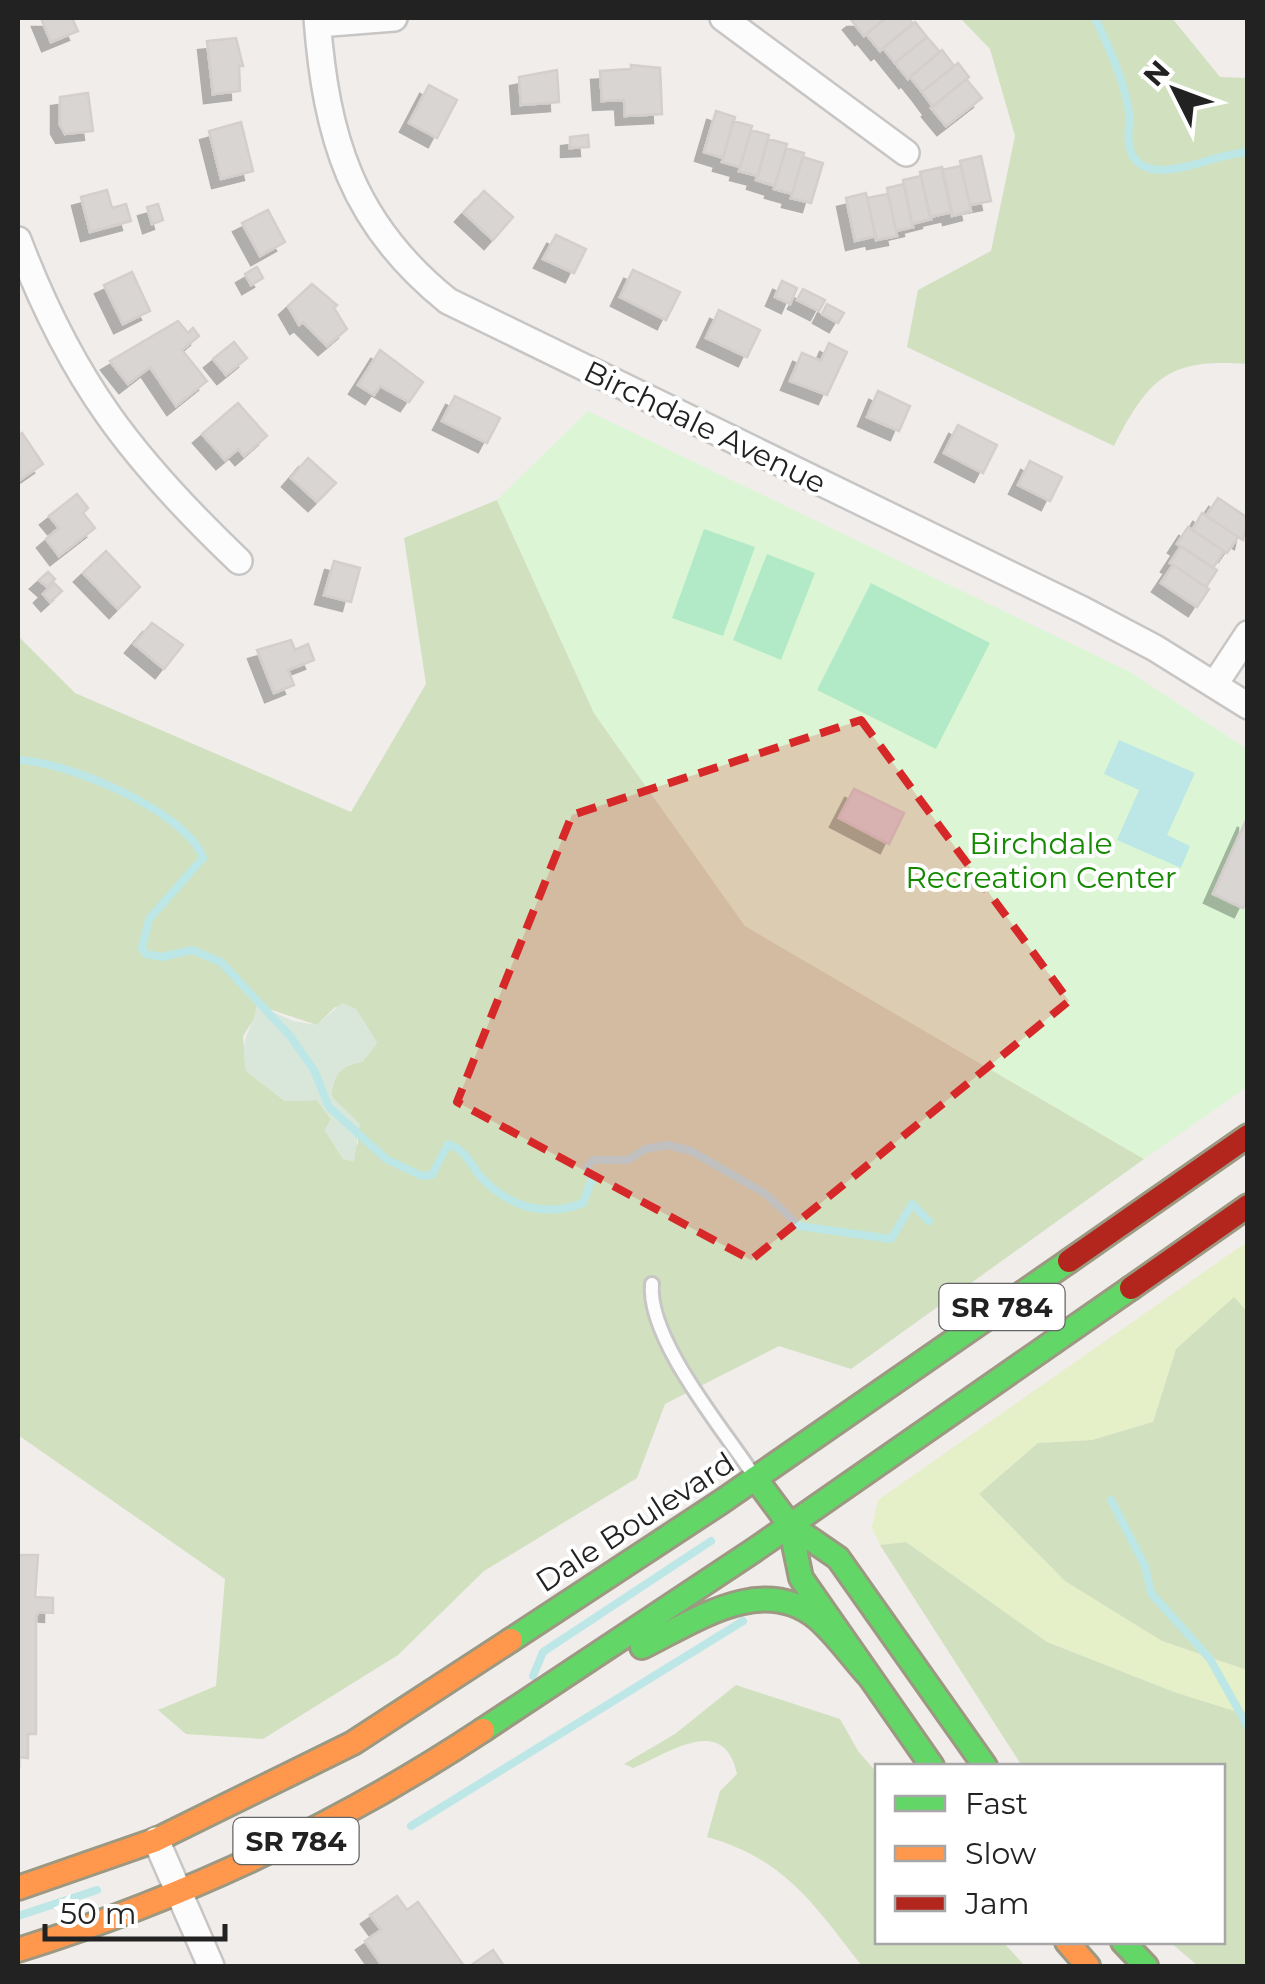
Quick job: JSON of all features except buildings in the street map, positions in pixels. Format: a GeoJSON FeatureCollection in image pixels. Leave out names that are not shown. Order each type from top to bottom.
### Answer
{"type":"FeatureCollection","features":[{"type":"Feature","properties":{"kind":"main road","name":"Dale Boulevard"},"geometry":{"type":"LineString","coordinates":[[18,1888],[156,1840],[353,1742],[756,1478],[1248,1136]]}},
{"type":"Feature","properties":{"kind":"main road","name":"SR 784"},"geometry":{"type":"LineString","coordinates":[[18,1950],[180,1895],[314,1832],[403,1782],[790,1526],[1248,1206]]}},
{"type":"Feature","properties":{"kind":"main road"},"geometry":{"type":"LineString","coordinates":[[756,1478],[790,1526],[838,1558],[984,1764]]}},
{"type":"Feature","properties":{"kind":"main road"},"geometry":{"type":"LineString","coordinates":[[790,1526],[800,1578],[931,1764]]}},
{"type":"Feature","properties":{"kind":"main road"},"geometry":{"type":"LineString","coordinates":[[553,1686],[730,1606],[766,1598],[806,1610],[870,1677]]}},
{"type":"Feature","properties":{"kind":"main road"},"geometry":{"type":"LineString","coordinates":[[1068,1944],[1088,1966]]}},
{"type":"Feature","properties":{"kind":"main road"},"geometry":{"type":"LineString","coordinates":[[1125,1944],[1146,1966]]}},
{"type":"Feature","properties":{"kind":"street"},"geometry":{"type":"LineString","coordinates":[[318,21],[394,18]]}},
{"type":"Feature","properties":{"kind":"street"},"geometry":{"type":"LineString","coordinates":[[724,18],[906,154]]}},
{"type":"Feature","properties":{"kind":"street","name":"Birchdale Avenue"},"geometry":{"type":"LineString","coordinates":[[318,21],[326,104],[350,182],[374,224],[405,263],[448,300],[1083,610],[1248,706]]}},
{"type":"Feature","properties":{"kind":"street"},"geometry":{"type":"LineString","coordinates":[[18,240],[43,308],[96,403],[162,486],[239,560]]}},
{"type":"Feature","properties":{"kind":"street"},"geometry":{"type":"LineString","coordinates":[[1215,684],[1248,634]]}},
{"type":"Feature","properties":{"kind":"street"},"geometry":{"type":"LineString","coordinates":[[156,1840],[211,1966]]}},
{"type":"Feature","properties":{"kind":"lane"},"geometry":{"type":"LineString","coordinates":[[652,1284],[654,1314],[676,1356],[756,1478]]}},
{"type":"Feature","properties":{"kind":"highlighted area"},"geometry":{"type":"Polygon","coordinates":[[[861,720],[1069,1001],[751,1260],[457,1102],[572,815],[861,720]]]}},
{"type":"Feature","properties":{"kind":"green space"},"geometry":{"type":"Polygon","coordinates":[[[960,18],[1172,18],[1220,77],[1247,78],[1247,364],[1198,365],[1164,377],[1138,404],[1114,446],[907,347],[918,290],[991,251],[1015,136],[990,49],[960,18]]]}},
{"type":"Feature","properties":{"kind":"green space","name":"Birchdale Recreation Center"},"geometry":{"type":"Polygon","coordinates":[[[588,411],[1130,672],[1247,749],[1247,1087],[1144,1159],[745,926],[594,713],[497,500],[588,411]]]}},
{"type":"Feature","properties":{"kind":"green space"},"geometry":{"type":"Polygon","coordinates":[[[497,500],[594,713],[745,926],[1144,1159],[851,1369],[779,1346],[665,1404],[637,1478],[484,1571],[398,1655],[263,1739],[186,1734],[158,1710],[216,1686],[225,1579],[18,1435],[18,636],[75,693],[351,812],[426,684],[404,538],[497,500]],[[257,1005],[254,1019],[243,1036],[246,1071],[285,1101],[317,1100],[331,1119],[325,1130],[343,1159],[358,1144],[358,1134],[331,1095],[334,1081],[343,1068],[362,1062],[377,1043],[356,1009],[335,1007],[317,1025],[257,1005]]]}},
{"type":"Feature","properties":{"kind":"green space"},"geometry":{"type":"Polygon","coordinates":[[[704,529],[755,547],[723,636],[672,618],[704,529]]]}},
{"type":"Feature","properties":{"kind":"green space"},"geometry":{"type":"Polygon","coordinates":[[[767,554],[815,573],[781,660],[733,640],[767,554]]]}},
{"type":"Feature","properties":{"kind":"green space"},"geometry":{"type":"Polygon","coordinates":[[[871,583],[990,643],[936,749],[817,690],[871,583]]]}},
{"type":"Feature","properties":{"kind":"green space"},"geometry":{"type":"Polygon","coordinates":[[[342,1003],[356,1009],[377,1043],[362,1062],[339,1072],[332,1088],[331,1096],[360,1124],[354,1162],[343,1159],[325,1130],[331,1119],[317,1100],[285,1101],[246,1071],[244,1059],[245,1042],[257,1005],[293,1021],[317,1025],[342,1003]]]}},
{"type":"Feature","properties":{"kind":"green space"},"geometry":{"type":"Polygon","coordinates":[[[1247,1242],[1247,1313],[1233,1298],[1176,1349],[1153,1422],[1092,1440],[1038,1443],[979,1494],[1065,1581],[1162,1641],[1247,1670],[1247,1715],[1174,1692],[1047,1642],[906,1542],[880,1545],[872,1528],[878,1500],[1247,1242]]]}},
{"type":"Feature","properties":{"kind":"green space"},"geometry":{"type":"Polygon","coordinates":[[[1234,1297],[1248,1313],[1247,1670],[1162,1641],[1065,1581],[979,1494],[1038,1443],[1092,1440],[1153,1422],[1176,1349],[1234,1297]]]}},
{"type":"Feature","properties":{"kind":"green space"},"geometry":{"type":"Polygon","coordinates":[[[906,1542],[1047,1642],[1174,1692],[1247,1715],[1247,1966],[1198,1966],[1172,1944],[1225,1944],[1225,1764],[1021,1764],[880,1545],[906,1542]]]}},
{"type":"Feature","properties":{"kind":"green space"},"geometry":{"type":"Polygon","coordinates":[[[736,1685],[840,1719],[858,1751],[875,1771],[875,1944],[1005,1944],[1025,1966],[862,1966],[813,1905],[778,1872],[734,1846],[707,1837],[720,1791],[737,1774],[721,1745],[694,1742],[633,1768],[624,1764],[675,1734],[736,1685]]]}},
{"type":"Feature","properties":{"kind":"water"},"geometry":{"type":"Polygon","coordinates":[[[1119,740],[1195,773],[1167,835],[1190,846],[1181,868],[1117,840],[1139,790],[1104,774],[1119,740]]]}},
{"type":"Feature","properties":{"kind":"waterway"},"geometry":{"type":"LineString","coordinates":[[1095,18],[1122,83],[1129,113],[1129,147],[1138,162],[1163,170],[1248,152]]}},
{"type":"Feature","properties":{"kind":"waterway"},"geometry":{"type":"LineString","coordinates":[[18,760],[64,769],[122,792],[174,823],[192,840],[203,858],[149,919],[142,948],[146,954],[162,957],[192,950],[221,962],[290,1036],[314,1070],[329,1107],[386,1159],[422,1176],[432,1175],[448,1144],[463,1153],[481,1177],[503,1196],[528,1207],[555,1209],[583,1203],[592,1179],[587,1167],[593,1160],[628,1160],[645,1149],[667,1145],[691,1151],[766,1194],[799,1226],[891,1239],[912,1204],[929,1221]]}},
{"type":"Feature","properties":{"kind":"waterway"},"geometry":{"type":"LineString","coordinates":[[1111,1500],[1145,1566],[1151,1593],[1210,1659],[1248,1727]]}},
{"type":"Feature","properties":{"kind":"waterway"},"geometry":{"type":"LineString","coordinates":[[533,1676],[543,1652],[711,1541]]}},
{"type":"Feature","properties":{"kind":"waterway"},"geometry":{"type":"LineString","coordinates":[[411,1826],[743,1621]]}},
{"type":"Feature","properties":{"kind":"waterway"},"geometry":{"type":"LineString","coordinates":[[18,1916],[97,1890]]}},
{"type":"Feature","properties":{"kind":"traffic: fast"},"geometry":{"type":"LineString","coordinates":[[511,1640],[721,1502],[1069,1261]]}},
{"type":"Feature","properties":{"kind":"traffic: fast"},"geometry":{"type":"LineString","coordinates":[[483,1730],[753,1551],[1131,1288]]}},
{"type":"Feature","properties":{"kind":"traffic: fast"},"geometry":{"type":"LineString","coordinates":[[755,1478],[790,1525],[838,1558],[984,1764]]}},
{"type":"Feature","properties":{"kind":"traffic: fast"},"geometry":{"type":"LineString","coordinates":[[790,1525],[801,1578],[931,1764]]}},
{"type":"Feature","properties":{"kind":"traffic: fast"},"geometry":{"type":"LineString","coordinates":[[642,1647],[729,1606],[774,1600],[796,1605],[817,1618],[870,1677]]}},
{"type":"Feature","properties":{"kind":"traffic: fast"},"geometry":{"type":"LineString","coordinates":[[1125,1944],[1146,1966]]}},
{"type":"Feature","properties":{"kind":"traffic: slow"},"geometry":{"type":"LineString","coordinates":[[18,1888],[156,1840],[353,1743],[511,1640]]}},
{"type":"Feature","properties":{"kind":"traffic: slow"},"geometry":{"type":"LineString","coordinates":[[18,1950],[140,1907],[258,1856],[373,1798],[483,1730]]}},
{"type":"Feature","properties":{"kind":"traffic: slow"},"geometry":{"type":"LineString","coordinates":[[1069,1944],[1088,1966]]}},
{"type":"Feature","properties":{"kind":"traffic: jam"},"geometry":{"type":"LineString","coordinates":[[1069,1261],[1248,1136]]}},
{"type":"Feature","properties":{"kind":"traffic: jam"},"geometry":{"type":"LineString","coordinates":[[1131,1288],[1248,1206]]}}]}
